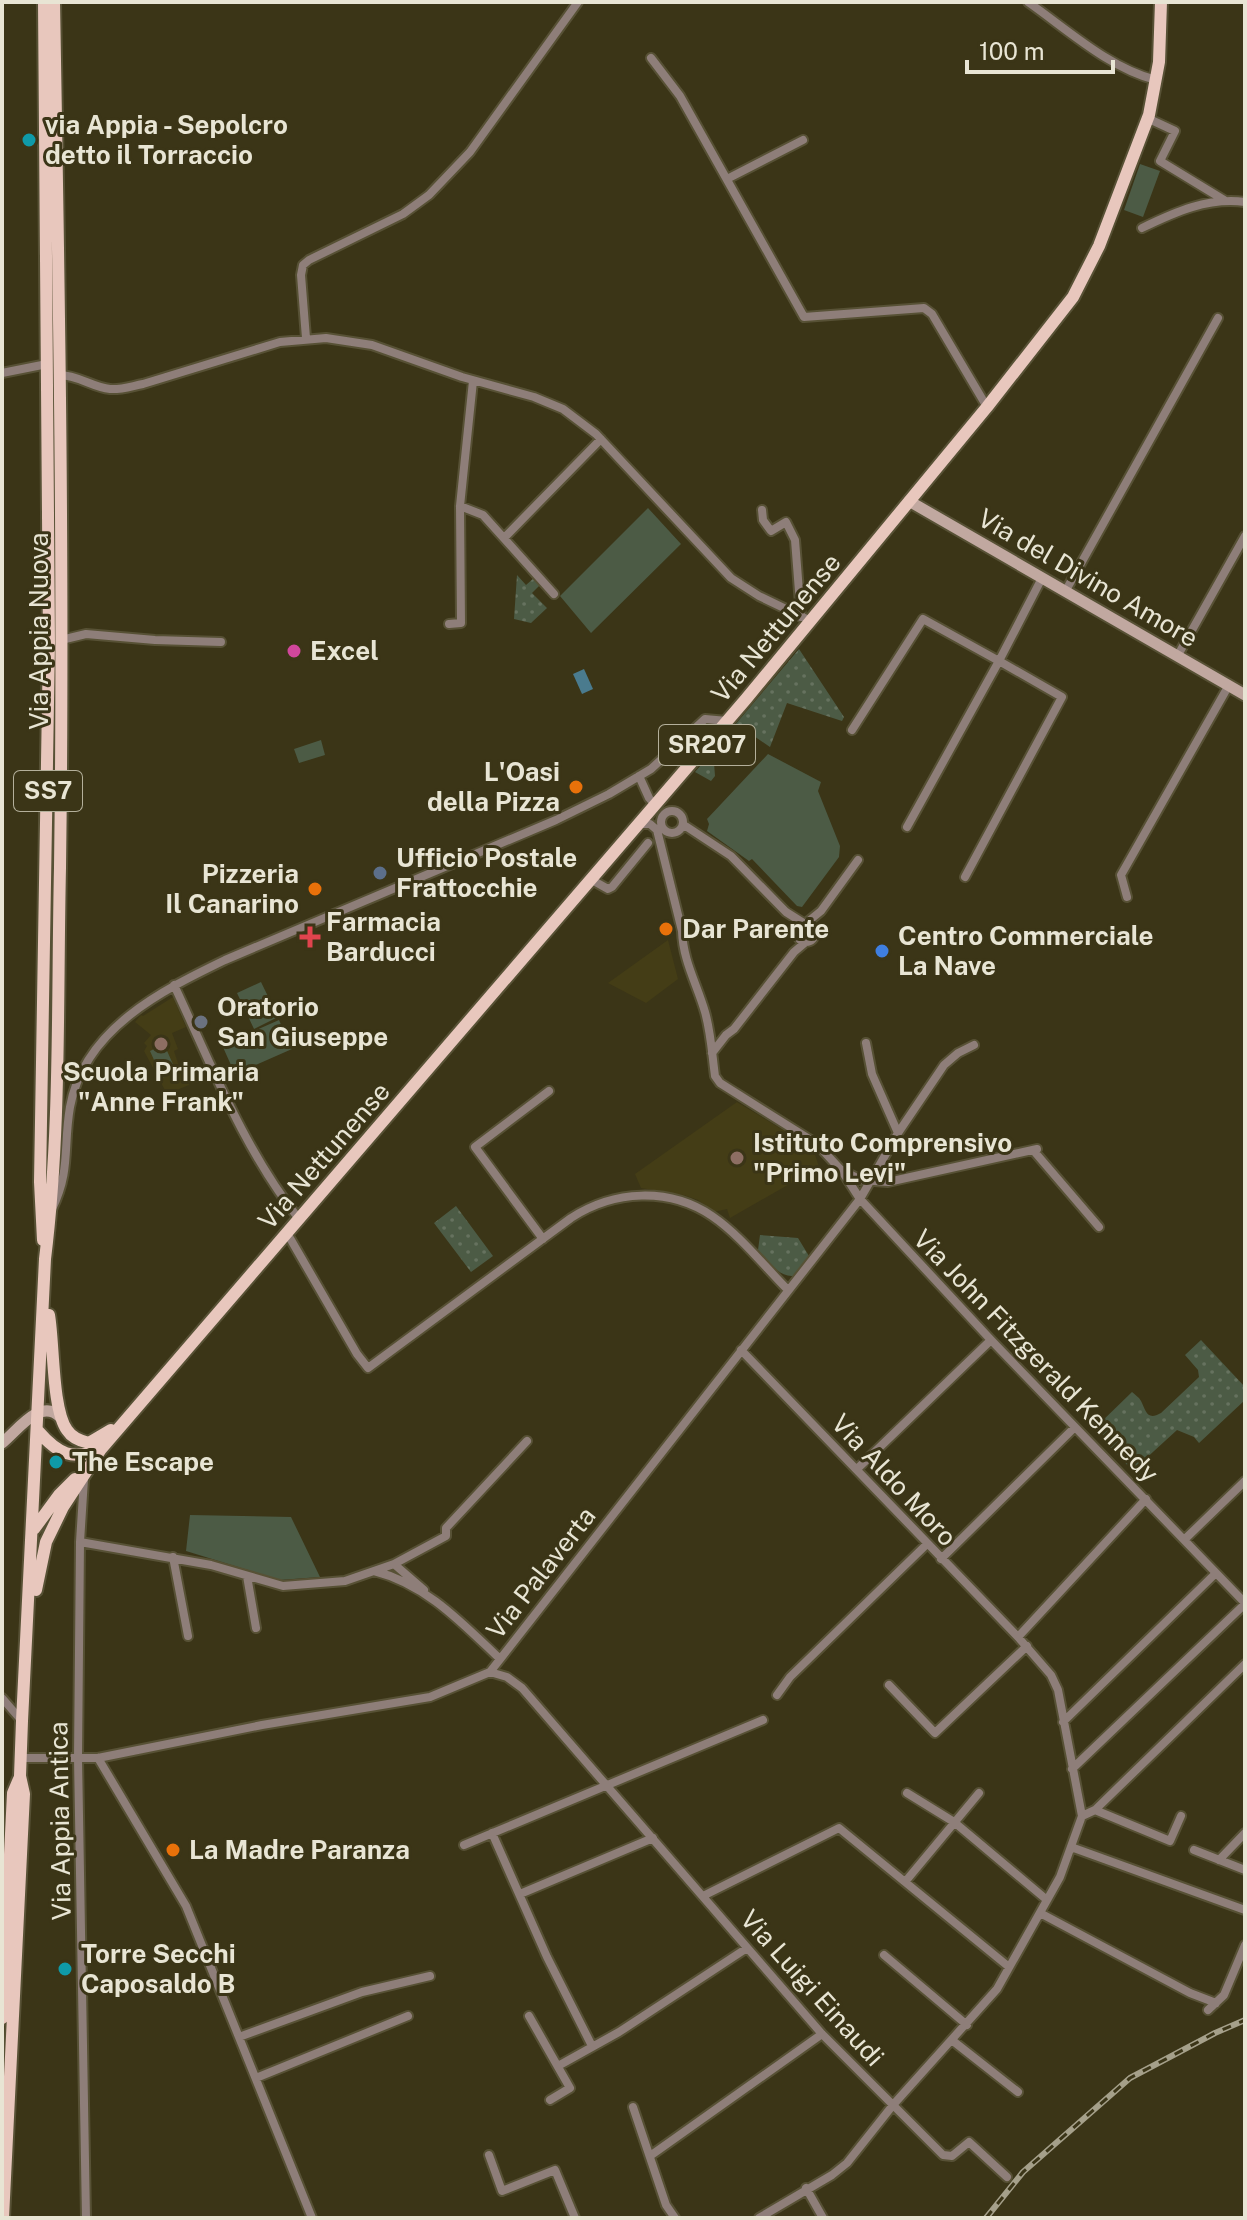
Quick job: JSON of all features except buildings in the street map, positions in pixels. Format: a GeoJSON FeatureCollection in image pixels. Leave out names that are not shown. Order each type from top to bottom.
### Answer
{"type":"FeatureCollection","features":[{"type":"Feature","properties":{"kind":"main road","name":"Via Appia Nuova"},"geometry":{"type":"LineString","coordinates":[[44,2],[49,690],[40,1218],[45,1259]]}},
{"type":"Feature","properties":{"kind":"main road","name":"Via Appia Nuova"},"geometry":{"type":"LineString","coordinates":[[3,2218],[24,1794],[20,1776],[22,1721],[45,1259],[51,1213],[59,912],[61,640],[54,2]]}},
{"type":"Feature","properties":{"kind":"main road","name":"Via Nettunense"},"geometry":{"type":"LineString","coordinates":[[84,1472],[727,721],[806,619],[987,407],[1073,297],[1099,246],[1147,118],[1156,80],[1161,2]]}},
{"type":"Feature","properties":{"kind":"main road","name":"Via del Divino Amore"},"geometry":{"type":"LineString","coordinates":[[909,501],[1245,695]]}},
{"type":"Feature","properties":{"kind":"main road"},"geometry":{"type":"LineString","coordinates":[[44,1284],[60,1417]]}},
{"type":"Feature","properties":{"kind":"main road"},"geometry":{"type":"LineString","coordinates":[[2,1443],[38,1411],[46,1408],[54,1410],[68,1432],[78,1440],[89,1443],[127,1420]]}},
{"type":"Feature","properties":{"kind":"main road"},"geometry":{"type":"LineString","coordinates":[[19,1429],[38,1431],[47,1442],[69,1455],[82,1456],[101,1449]]}},
{"type":"Feature","properties":{"kind":"main road"},"geometry":{"type":"LineString","coordinates":[[32,1531],[59,1495],[84,1472]]}},
{"type":"Feature","properties":{"kind":"main road"},"geometry":{"type":"LineString","coordinates":[[28,1625],[46,1542],[84,1472]]}},
{"type":"Feature","properties":{"kind":"main road","name":"Via Appia Nuova"},"geometry":{"type":"LineString","coordinates":[[2,2018],[13,1793],[20,1776]]}},
{"type":"Feature","properties":{"kind":"street"},"geometry":{"type":"LineString","coordinates":[[306,338],[301,275],[305,263],[406,213],[429,195],[481,138],[578,2]]}},
{"type":"Feature","properties":{"kind":"street"},"geometry":{"type":"LineString","coordinates":[[1028,2],[1119,65],[1156,80]]}},
{"type":"Feature","properties":{"kind":"street"},"geometry":{"type":"LineString","coordinates":[[651,58],[680,96],[804,317],[924,308],[932,314],[987,407]]}},
{"type":"Feature","properties":{"kind":"street"},"geometry":{"type":"LineString","coordinates":[[1147,118],[1175,131],[1160,161],[1224,200]]}},
{"type":"Feature","properties":{"kind":"street"},"geometry":{"type":"LineString","coordinates":[[727,179],[803,140]]}},
{"type":"Feature","properties":{"kind":"street"},"geometry":{"type":"LineString","coordinates":[[1142,228],[1180,211],[1224,200],[1245,202]]}},
{"type":"Feature","properties":{"kind":"street"},"geometry":{"type":"LineString","coordinates":[[1065,592],[1218,318]]}},
{"type":"Feature","properties":{"kind":"street"},"geometry":{"type":"LineString","coordinates":[[59,375],[120,389],[280,342],[306,338],[350,340],[372,345],[473,381],[524,393],[555,405],[601,439],[720,569],[748,591],[806,619]]}},
{"type":"Feature","properties":{"kind":"street"},"geometry":{"type":"LineString","coordinates":[[2,373],[47,364]]}},
{"type":"Feature","properties":{"kind":"street"},"geometry":{"type":"LineString","coordinates":[[449,624],[461,623],[460,506],[473,381]]}},
{"type":"Feature","properties":{"kind":"street"},"geometry":{"type":"LineString","coordinates":[[504,538],[601,439]]}},
{"type":"Feature","properties":{"kind":"street"},"geometry":{"type":"LineString","coordinates":[[460,506],[483,515],[554,594]]}},
{"type":"Feature","properties":{"kind":"street"},"geometry":{"type":"LineString","coordinates":[[762,510],[763,520],[771,531],[786,522],[795,540],[806,619]]}},
{"type":"Feature","properties":{"kind":"street"},"geometry":{"type":"LineString","coordinates":[[1178,655],[1245,536]]}},
{"type":"Feature","properties":{"kind":"street"},"geometry":{"type":"LineString","coordinates":[[907,827],[1042,578]]}},
{"type":"Feature","properties":{"kind":"street"},"geometry":{"type":"LineString","coordinates":[[852,730],[923,619],[1062,697],[965,877]]}},
{"type":"Feature","properties":{"kind":"street"},"geometry":{"type":"LineString","coordinates":[[61,640],[86,634],[221,642]]}},
{"type":"Feature","properties":{"kind":"street"},"geometry":{"type":"LineString","coordinates":[[1127,897],[1121,875],[1229,685]]}},
{"type":"Feature","properties":{"kind":"street"},"geometry":{"type":"LineString","coordinates":[[51,1213],[64,1183],[70,1108],[78,1077],[103,1042],[134,1009],[174,985],[327,916],[556,820],[651,769],[705,719],[727,721]]}},
{"type":"Feature","properties":{"kind":"street"},"geometry":{"type":"LineString","coordinates":[[639,776],[658,801],[680,813],[684,818],[684,825],[679,831],[671,833],[662,827],[661,819],[665,813],[672,810],[680,813]]}},
{"type":"Feature","properties":{"kind":"street"},"geometry":{"type":"LineString","coordinates":[[638,824],[650,824],[657,830],[682,931],[682,945],[709,1026],[715,1076],[720,1083],[817,1144],[840,1169],[861,1180],[888,1182],[1035,1150],[1099,1227]]}},
{"type":"Feature","properties":{"kind":"street"},"geometry":{"type":"LineString","coordinates":[[684,825],[731,856],[786,912],[814,930]]}},
{"type":"Feature","properties":{"kind":"street"},"geometry":{"type":"LineString","coordinates":[[592,880],[608,889],[612,887],[648,843]]}},
{"type":"Feature","properties":{"kind":"street"},"geometry":{"type":"LineString","coordinates":[[794,952],[798,933],[821,911],[858,860]]}},
{"type":"Feature","properties":{"kind":"street"},"geometry":{"type":"LineString","coordinates":[[712,1053],[794,952],[814,936],[821,911]]}},
{"type":"Feature","properties":{"kind":"street"},"geometry":{"type":"LineString","coordinates":[[786,912],[798,933],[807,941]]}},
{"type":"Feature","properties":{"kind":"street"},"geometry":{"type":"LineString","coordinates":[[174,985],[233,1111],[299,1219]]}},
{"type":"Feature","properties":{"kind":"street"},"geometry":{"type":"LineString","coordinates":[[866,1043],[872,1074],[898,1133]]}},
{"type":"Feature","properties":{"kind":"street","name":"Via Palaverta"},"geometry":{"type":"LineString","coordinates":[[21,1758],[98,1758],[262,1725],[430,1697],[490,1672],[860,1199],[898,1133],[944,1065],[953,1056],[974,1045]]}},
{"type":"Feature","properties":{"kind":"street"},"geometry":{"type":"LineString","coordinates":[[543,1239],[475,1147],[549,1091]]}},
{"type":"Feature","properties":{"kind":"street","name":"Via John Fitzgerald Kennedy"},"geometry":{"type":"LineString","coordinates":[[840,1169],[860,1199],[991,1340],[1245,1603]]}},
{"type":"Feature","properties":{"kind":"street"},"geometry":{"type":"LineString","coordinates":[[287,1233],[368,1368],[583,1211],[615,1198],[653,1195],[697,1208],[721,1223],[788,1290]]}},
{"type":"Feature","properties":{"kind":"street"},"geometry":{"type":"LineString","coordinates":[[857,1469],[991,1340]]}},
{"type":"Feature","properties":{"kind":"street","name":"Via Aldo Moro"},"geometry":{"type":"LineString","coordinates":[[741,1350],[1027,1646],[1055,1682],[1082,1816]]}},
{"type":"Feature","properties":{"kind":"street"},"geometry":{"type":"LineString","coordinates":[[941,1559],[1075,1427]]}},
{"type":"Feature","properties":{"kind":"street"},"geometry":{"type":"LineString","coordinates":[[80,1542],[173,1557],[283,1586],[345,1581],[394,1564],[446,1536],[446,1528],[527,1441]]}},
{"type":"Feature","properties":{"kind":"street","name":"Via Appia Antica"},"geometry":{"type":"LineString","coordinates":[[84,1472],[80,1542],[78,1758],[86,2218]]}},
{"type":"Feature","properties":{"kind":"street"},"geometry":{"type":"LineString","coordinates":[[1185,1539],[1245,1481]]}},
{"type":"Feature","properties":{"kind":"street"},"geometry":{"type":"LineString","coordinates":[[1018,1637],[1146,1499]]}},
{"type":"Feature","properties":{"kind":"street"},"geometry":{"type":"LineString","coordinates":[[777,1695],[790,1677],[927,1544]]}},
{"type":"Feature","properties":{"kind":"street"},"geometry":{"type":"LineString","coordinates":[[173,1557],[188,1636]]}},
{"type":"Feature","properties":{"kind":"street"},"geometry":{"type":"LineString","coordinates":[[394,1564],[500,1659]]}},
{"type":"Feature","properties":{"kind":"street"},"geometry":{"type":"LineString","coordinates":[[373,1571],[391,1576],[426,1594]]}},
{"type":"Feature","properties":{"kind":"street"},"geometry":{"type":"LineString","coordinates":[[1063,1722],[1216,1573]]}},
{"type":"Feature","properties":{"kind":"street"},"geometry":{"type":"LineString","coordinates":[[247,1576],[256,1628]]}},
{"type":"Feature","properties":{"kind":"street"},"geometry":{"type":"LineString","coordinates":[[1072,1769],[1245,1603]]}},
{"type":"Feature","properties":{"kind":"street"},"geometry":{"type":"LineString","coordinates":[[889,1685],[935,1733],[1027,1646]]}},
{"type":"Feature","properties":{"kind":"street"},"geometry":{"type":"LineString","coordinates":[[759,2218],[847,2163],[893,2105],[995,1993],[1060,1877],[1082,1816],[1095,1810],[1245,1664]]}},
{"type":"Feature","properties":{"kind":"street","name":"Via Luigi Einaudi"},"geometry":{"type":"LineString","coordinates":[[490,1672],[507,1677],[522,1688],[822,2034],[893,2105]]}},
{"type":"Feature","properties":{"kind":"street"},"geometry":{"type":"LineString","coordinates":[[2,1698],[22,1721]]}},
{"type":"Feature","properties":{"kind":"street"},"geometry":{"type":"LineString","coordinates":[[464,1845],[763,1720]]}},
{"type":"Feature","properties":{"kind":"street"},"geometry":{"type":"LineString","coordinates":[[98,1758],[186,1906],[312,2218]]}},
{"type":"Feature","properties":{"kind":"street"},"geometry":{"type":"LineString","coordinates":[[907,1793],[954,1822],[1047,1900]]}},
{"type":"Feature","properties":{"kind":"street"},"geometry":{"type":"LineString","coordinates":[[979,1793],[905,1882],[1009,1967]]}},
{"type":"Feature","properties":{"kind":"street"},"geometry":{"type":"LineString","coordinates":[[1095,1810],[1170,1841],[1181,1816]]}},
{"type":"Feature","properties":{"kind":"street","name":"Via Luigi Einaudi"},"geometry":{"type":"LineString","coordinates":[[703,1896],[839,1828],[905,1882]]}},
{"type":"Feature","properties":{"kind":"street"},"geometry":{"type":"LineString","coordinates":[[492,1833],[547,1957],[592,2046]]}},
{"type":"Feature","properties":{"kind":"street"},"geometry":{"type":"LineString","coordinates":[[1219,1860],[1245,1833]]}},
{"type":"Feature","properties":{"kind":"street"},"geometry":{"type":"LineString","coordinates":[[520,1894],[653,1838]]}},
{"type":"Feature","properties":{"kind":"street"},"geometry":{"type":"LineString","coordinates":[[1071,1847],[1245,1910]]}},
{"type":"Feature","properties":{"kind":"street"},"geometry":{"type":"LineString","coordinates":[[1194,1850],[1245,1870]]}},
{"type":"Feature","properties":{"kind":"street"},"geometry":{"type":"LineString","coordinates":[[1040,1913],[1190,1993],[1216,2003]]}},
{"type":"Feature","properties":{"kind":"street"},"geometry":{"type":"LineString","coordinates":[[1208,2010],[1224,1995],[1245,1945]]}},
{"type":"Feature","properties":{"kind":"street"},"geometry":{"type":"LineString","coordinates":[[558,2066],[619,2032],[747,1948]]}},
{"type":"Feature","properties":{"kind":"street"},"geometry":{"type":"LineString","coordinates":[[884,1955],[967,2025]]}},
{"type":"Feature","properties":{"kind":"street"},"geometry":{"type":"LineString","coordinates":[[239,2037],[362,1992],[430,1976]]}},
{"type":"Feature","properties":{"kind":"street"},"geometry":{"type":"LineString","coordinates":[[256,2078],[408,2016]]}},
{"type":"Feature","properties":{"kind":"street"},"geometry":{"type":"LineString","coordinates":[[529,2016],[570,2088],[550,2100]]}},
{"type":"Feature","properties":{"kind":"street"},"geometry":{"type":"LineString","coordinates":[[650,2156],[822,2034]]}},
{"type":"Feature","properties":{"kind":"street"},"geometry":{"type":"LineString","coordinates":[[953,2041],[1018,2092]]}},
{"type":"Feature","properties":{"kind":"street"},"geometry":{"type":"LineString","coordinates":[[893,2105],[946,2157],[952,2156],[969,2142],[1007,2177]]}},
{"type":"Feature","properties":{"kind":"street"},"geometry":{"type":"LineString","coordinates":[[633,2107],[666,2205],[675,2218]]}},
{"type":"Feature","properties":{"kind":"street"},"geometry":{"type":"LineString","coordinates":[[489,2155],[502,2191],[555,2170],[575,2218]]}},
{"type":"Feature","properties":{"kind":"street"},"geometry":{"type":"LineString","coordinates":[[806,2188],[823,2218]]}},
{"type":"Feature","properties":{"kind":"shaded area"},"geometry":{"type":"Polygon","coordinates":[[[668,940],[678,979],[646,1003],[608,983],[668,940]]]}},
{"type":"Feature","properties":{"kind":"shaded area","name":"Scuola Primaria \"Anne Frank\""},"geometry":{"type":"Polygon","coordinates":[[[173,997],[186,1027],[172,1033],[178,1049],[174,1051],[189,1085],[167,1094],[144,1051],[147,1046],[144,1043],[151,1035],[135,1022],[141,1015],[173,997]]]}},
{"type":"Feature","properties":{"kind":"shaded area","name":"Istituto Comprensivo \"Primo Levi\""},"geometry":{"type":"Polygon","coordinates":[[[737,1102],[813,1148],[819,1167],[730,1218],[727,1209],[714,1212],[698,1200],[683,1195],[641,1188],[635,1174],[737,1102]]]}},
{"type":"Feature","properties":{"kind":"green space"},"geometry":{"type":"Polygon","coordinates":[[[1140,164],[1160,171],[1143,217],[1124,210],[1140,164]]]}},
{"type":"Feature","properties":{"kind":"green space"},"geometry":{"type":"Polygon","coordinates":[[[648,508],[681,544],[591,633],[560,596],[648,508]]]}},
{"type":"Feature","properties":{"kind":"green space"},"geometry":{"type":"Polygon","coordinates":[[[517,575],[526,585],[534,578],[540,585],[532,593],[547,608],[531,623],[514,619],[517,575]]]}},
{"type":"Feature","properties":{"kind":"green space"},"geometry":{"type":"Polygon","coordinates":[[[799,649],[844,717],[842,721],[787,703],[770,747],[754,736],[734,757],[724,756],[714,763],[715,776],[711,781],[695,772],[799,649]]]}},
{"type":"Feature","properties":{"kind":"green space"},"geometry":{"type":"Polygon","coordinates":[[[321,740],[325,755],[299,763],[294,749],[321,740]]]}},
{"type":"Feature","properties":{"kind":"green space"},"geometry":{"type":"Polygon","coordinates":[[[768,754],[821,782],[818,791],[840,846],[839,857],[802,907],[797,906],[752,859],[749,861],[707,831],[707,819],[768,754]]]}},
{"type":"Feature","properties":{"kind":"green space"},"geometry":{"type":"Polygon","coordinates":[[[261,982],[278,1017],[254,1029],[237,993],[261,982]]]}},
{"type":"Feature","properties":{"kind":"green space"},"geometry":{"type":"Polygon","coordinates":[[[279,1020],[292,1049],[235,1074],[222,1045],[279,1020]]]}},
{"type":"Feature","properties":{"kind":"green space"},"geometry":{"type":"Polygon","coordinates":[[[164,1044],[176,1071],[162,1078],[150,1051],[164,1044]]]}},
{"type":"Feature","properties":{"kind":"green space"},"geometry":{"type":"Polygon","coordinates":[[[456,1206],[493,1256],[471,1272],[434,1223],[456,1206]]]}},
{"type":"Feature","properties":{"kind":"green space"},"geometry":{"type":"Polygon","coordinates":[[[760,1235],[798,1238],[809,1256],[793,1276],[783,1274],[758,1250],[760,1235]]]}},
{"type":"Feature","properties":{"kind":"green space"},"geometry":{"type":"Polygon","coordinates":[[[1201,1340],[1245,1387],[1245,1400],[1199,1443],[1194,1437],[1177,1430],[1142,1462],[1146,1467],[1138,1476],[1095,1428],[1132,1392],[1150,1415],[1161,1413],[1199,1377],[1198,1370],[1185,1355],[1201,1340]]]}},
{"type":"Feature","properties":{"kind":"green space"},"geometry":{"type":"Polygon","coordinates":[[[190,1515],[291,1517],[320,1577],[280,1580],[186,1551],[190,1515]]]}},
{"type":"Feature","properties":{"kind":"water"},"geometry":{"type":"Polygon","coordinates":[[[584,669],[593,689],[582,694],[573,674],[584,669]]]}},
{"type":"Feature","properties":{"kind":"railway"},"geometry":{"type":"LineString","coordinates":[[986,2218],[1023,2172],[1130,2078],[1245,2020]]}},
{"type":"Feature","properties":{"kind":"place","name":"via Appia - Sepolcro detto il Torraccio"},"geometry":{"type":"Point","coordinates":[29,140]}},
{"type":"Feature","properties":{"kind":"place","name":"Excel"},"geometry":{"type":"Point","coordinates":[294,651]}},
{"type":"Feature","properties":{"kind":"place","name":"L'Oasi della Pizza"},"geometry":{"type":"Point","coordinates":[576,787]}},
{"type":"Feature","properties":{"kind":"place","name":"Ufficio Postale Frattocchie"},"geometry":{"type":"Point","coordinates":[380,873]}},
{"type":"Feature","properties":{"kind":"place","name":"Pizzeria Il Canarino"},"geometry":{"type":"Point","coordinates":[315,889]}},
{"type":"Feature","properties":{"kind":"place","name":"Dar Parente"},"geometry":{"type":"Point","coordinates":[666,929]}},
{"type":"Feature","properties":{"kind":"place","name":"Farmacia Barducci"},"geometry":{"type":"Point","coordinates":[310,937]}},
{"type":"Feature","properties":{"kind":"place","name":"Centro Commerciale La Nave"},"geometry":{"type":"Point","coordinates":[882,951]}},
{"type":"Feature","properties":{"kind":"place","name":"Oratorio San Giuseppe"},"geometry":{"type":"Point","coordinates":[201,1022]}},
{"type":"Feature","properties":{"kind":"place","name":"Scuola Primaria \"Anne Frank\""},"geometry":{"type":"Point","coordinates":[161,1044]}},
{"type":"Feature","properties":{"kind":"place","name":"Istituto Comprensivo \"Primo Levi\""},"geometry":{"type":"Point","coordinates":[737,1158]}},
{"type":"Feature","properties":{"kind":"place","name":"The Escape"},"geometry":{"type":"Point","coordinates":[56,1462]}},
{"type":"Feature","properties":{"kind":"place","name":"La Madre Paranza"},"geometry":{"type":"Point","coordinates":[173,1850]}},
{"type":"Feature","properties":{"kind":"place","name":"Torre Secchi Caposaldo B"},"geometry":{"type":"Point","coordinates":[65,1969]}}]}
